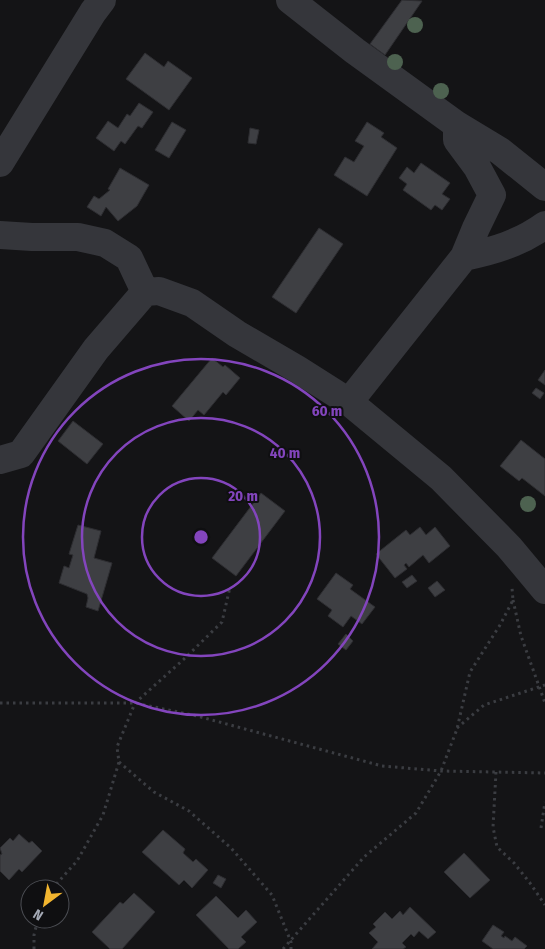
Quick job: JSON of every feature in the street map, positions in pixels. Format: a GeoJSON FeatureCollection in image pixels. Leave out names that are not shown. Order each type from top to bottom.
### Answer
{"type":"FeatureCollection","features":[{"type":"Feature","properties":{"kind":"street"},"geometry":{"type":"LineString","coordinates":[[0,163],[102,0]]}},
{"type":"Feature","properties":{"kind":"street"},"geometry":{"type":"LineString","coordinates":[[290,0],[355,51],[457,125],[500,151],[545,187]]}},
{"type":"Feature","properties":{"kind":"street"},"geometry":{"type":"LineString","coordinates":[[349,402],[464,258],[492,195],[477,167],[457,140],[457,125]]}},
{"type":"Feature","properties":{"kind":"street"},"geometry":{"type":"LineString","coordinates":[[464,258],[497,250],[533,233],[545,225]]}},
{"type":"Feature","properties":{"kind":"street"},"geometry":{"type":"LineString","coordinates":[[0,235],[78,237],[105,243],[129,258],[145,292]]}},
{"type":"Feature","properties":{"kind":"street"},"geometry":{"type":"LineString","coordinates":[[0,460],[21,454],[96,349],[145,292],[159,292],[192,304],[237,334],[349,402],[440,478],[509,547],[545,590]]}},
{"type":"Feature","properties":{"kind":"path"},"geometry":{"type":"LineString","coordinates":[[511,583],[521,636],[545,703]]}},
{"type":"Feature","properties":{"kind":"path"},"geometry":{"type":"LineString","coordinates":[[61,879],[77,860],[103,815],[119,762],[118,746],[135,703],[222,622],[230,587]]}},
{"type":"Feature","properties":{"kind":"path"},"geometry":{"type":"LineString","coordinates":[[283,949],[364,857],[416,813],[441,771],[457,728],[470,672],[500,625],[513,600]]}},
{"type":"Feature","properties":{"kind":"path"},"geometry":{"type":"LineString","coordinates":[[457,728],[484,705],[545,685]]}},
{"type":"Feature","properties":{"kind":"path"},"geometry":{"type":"LineString","coordinates":[[0,702],[135,703],[198,716],[382,766],[441,771],[545,773]]}},
{"type":"Feature","properties":{"kind":"path"},"geometry":{"type":"LineString","coordinates":[[119,762],[154,792],[189,811],[231,848],[272,895],[291,942],[291,949]]}},
{"type":"Feature","properties":{"kind":"path"},"geometry":{"type":"LineString","coordinates":[[496,772],[493,827],[497,847],[514,863],[545,905]]}},
{"type":"Feature","properties":{"kind":"path"},"geometry":{"type":"LineString","coordinates":[[540,828],[545,802]]}},
{"type":"Feature","properties":{"kind":"path"},"geometry":{"type":"LineString","coordinates":[[34,949],[36,929]]}},
{"type":"Feature","properties":{"kind":"building"},"geometry":{"type":"Polygon","coordinates":[[[402,0],[422,1],[385,55],[370,44],[402,0]]]}},
{"type":"Feature","properties":{"kind":"building"},"geometry":{"type":"Polygon","coordinates":[[[145,53],[164,67],[168,61],[192,78],[169,110],[126,79],[145,53]]]}},
{"type":"Feature","properties":{"kind":"building"},"geometry":{"type":"Polygon","coordinates":[[[139,103],[153,112],[142,128],[138,126],[125,144],[121,141],[114,151],[96,138],[108,121],[118,128],[127,114],[130,116],[139,103]]]}},
{"type":"Feature","properties":{"kind":"building"},"geometry":{"type":"Polygon","coordinates":[[[172,122],[186,130],[169,158],[155,150],[172,122]]]}},
{"type":"Feature","properties":{"kind":"building"},"geometry":{"type":"Polygon","coordinates":[[[367,122],[384,133],[381,137],[397,148],[367,196],[334,175],[345,157],[354,162],[364,146],[355,141],[367,122]]]}},
{"type":"Feature","properties":{"kind":"building"},"geometry":{"type":"Polygon","coordinates":[[[250,128],[259,130],[256,144],[248,143],[250,128]]]}},
{"type":"Feature","properties":{"kind":"building"},"geometry":{"type":"Polygon","coordinates":[[[421,163],[450,183],[442,194],[450,199],[442,210],[435,205],[431,210],[403,190],[407,184],[399,178],[407,167],[414,173],[421,163]]]}},
{"type":"Feature","properties":{"kind":"building"},"geometry":{"type":"Polygon","coordinates":[[[120,168],[149,185],[137,206],[118,221],[106,207],[101,216],[87,207],[94,196],[99,199],[110,190],[108,189],[120,168]]]}},
{"type":"Feature","properties":{"kind":"building"},"geometry":{"type":"Polygon","coordinates":[[[319,228],[343,244],[296,313],[272,297],[319,228]]]}},
{"type":"Feature","properties":{"kind":"building"},"geometry":{"type":"Polygon","coordinates":[[[212,358],[223,367],[225,365],[240,378],[226,395],[223,392],[204,415],[198,410],[189,421],[172,406],[212,358]]]}},
{"type":"Feature","properties":{"kind":"building"},"geometry":{"type":"Polygon","coordinates":[[[545,370],[545,385],[538,380],[545,370]]]}},
{"type":"Feature","properties":{"kind":"building"},"geometry":{"type":"Polygon","coordinates":[[[536,388],[544,393],[540,399],[532,393],[536,388]]]}},
{"type":"Feature","properties":{"kind":"building"},"geometry":{"type":"Polygon","coordinates":[[[73,421],[103,444],[87,464],[58,441],[73,421]]]}},
{"type":"Feature","properties":{"kind":"building"},"geometry":{"type":"Polygon","coordinates":[[[521,440],[545,459],[545,496],[522,478],[519,481],[500,466],[521,440]]]}},
{"type":"Feature","properties":{"kind":"building"},"geometry":{"type":"Polygon","coordinates":[[[261,493],[285,511],[236,576],[212,558],[261,493]]]}},
{"type":"Feature","properties":{"kind":"building"},"geometry":{"type":"Polygon","coordinates":[[[78,525],[101,531],[94,558],[112,563],[98,611],[86,607],[87,594],[59,583],[64,566],[69,568],[73,555],[69,554],[78,525]]]}},
{"type":"Feature","properties":{"kind":"building"},"geometry":{"type":"Polygon","coordinates":[[[420,527],[426,535],[435,527],[450,546],[429,563],[423,555],[409,567],[406,563],[404,565],[407,569],[395,578],[376,554],[406,530],[410,535],[420,527]]]}},
{"type":"Feature","properties":{"kind":"building"},"geometry":{"type":"Polygon","coordinates":[[[336,573],[353,585],[350,589],[375,607],[362,624],[351,616],[343,627],[328,616],[332,610],[317,599],[336,573]]]}},
{"type":"Feature","properties":{"kind":"building"},"geometry":{"type":"Polygon","coordinates":[[[412,575],[417,581],[407,588],[402,582],[412,575]]]}},
{"type":"Feature","properties":{"kind":"building"},"geometry":{"type":"Polygon","coordinates":[[[437,581],[445,590],[435,597],[428,588],[437,581]]]}},
{"type":"Feature","properties":{"kind":"building"},"geometry":{"type":"Polygon","coordinates":[[[346,634],[353,641],[346,650],[338,644],[346,634]]]}},
{"type":"Feature","properties":{"kind":"building"},"geometry":{"type":"Polygon","coordinates":[[[163,830],[185,849],[183,853],[193,862],[196,859],[208,870],[192,888],[184,880],[179,885],[142,852],[163,830]]]}},
{"type":"Feature","properties":{"kind":"building"},"geometry":{"type":"Polygon","coordinates":[[[19,834],[29,843],[32,841],[42,851],[22,872],[19,869],[9,880],[0,871],[0,855],[2,854],[0,848],[10,838],[13,841],[19,834]]]}},
{"type":"Feature","properties":{"kind":"building"},"geometry":{"type":"Polygon","coordinates":[[[464,853],[490,880],[470,898],[444,872],[464,853]]]}},
{"type":"Feature","properties":{"kind":"building"},"geometry":{"type":"Polygon","coordinates":[[[218,875],[226,879],[221,888],[213,883],[218,875]]]}},
{"type":"Feature","properties":{"kind":"building"},"geometry":{"type":"Polygon","coordinates":[[[134,893],[155,912],[122,949],[110,949],[92,932],[120,902],[123,904],[134,893]]]}},
{"type":"Feature","properties":{"kind":"building"},"geometry":{"type":"Polygon","coordinates":[[[216,896],[238,918],[246,910],[257,922],[241,937],[246,942],[238,949],[229,949],[196,915],[216,896]]]}},
{"type":"Feature","properties":{"kind":"building"},"geometry":{"type":"Polygon","coordinates":[[[410,907],[436,932],[428,939],[419,931],[414,937],[411,934],[402,943],[406,947],[403,949],[372,949],[378,942],[369,933],[376,927],[373,924],[385,912],[392,919],[400,911],[403,915],[410,907]]]}},
{"type":"Feature","properties":{"kind":"building"},"geometry":{"type":"Polygon","coordinates":[[[493,925],[504,932],[501,936],[504,938],[505,936],[512,941],[515,937],[527,946],[524,949],[493,949],[482,941],[493,925]]]}}]}
